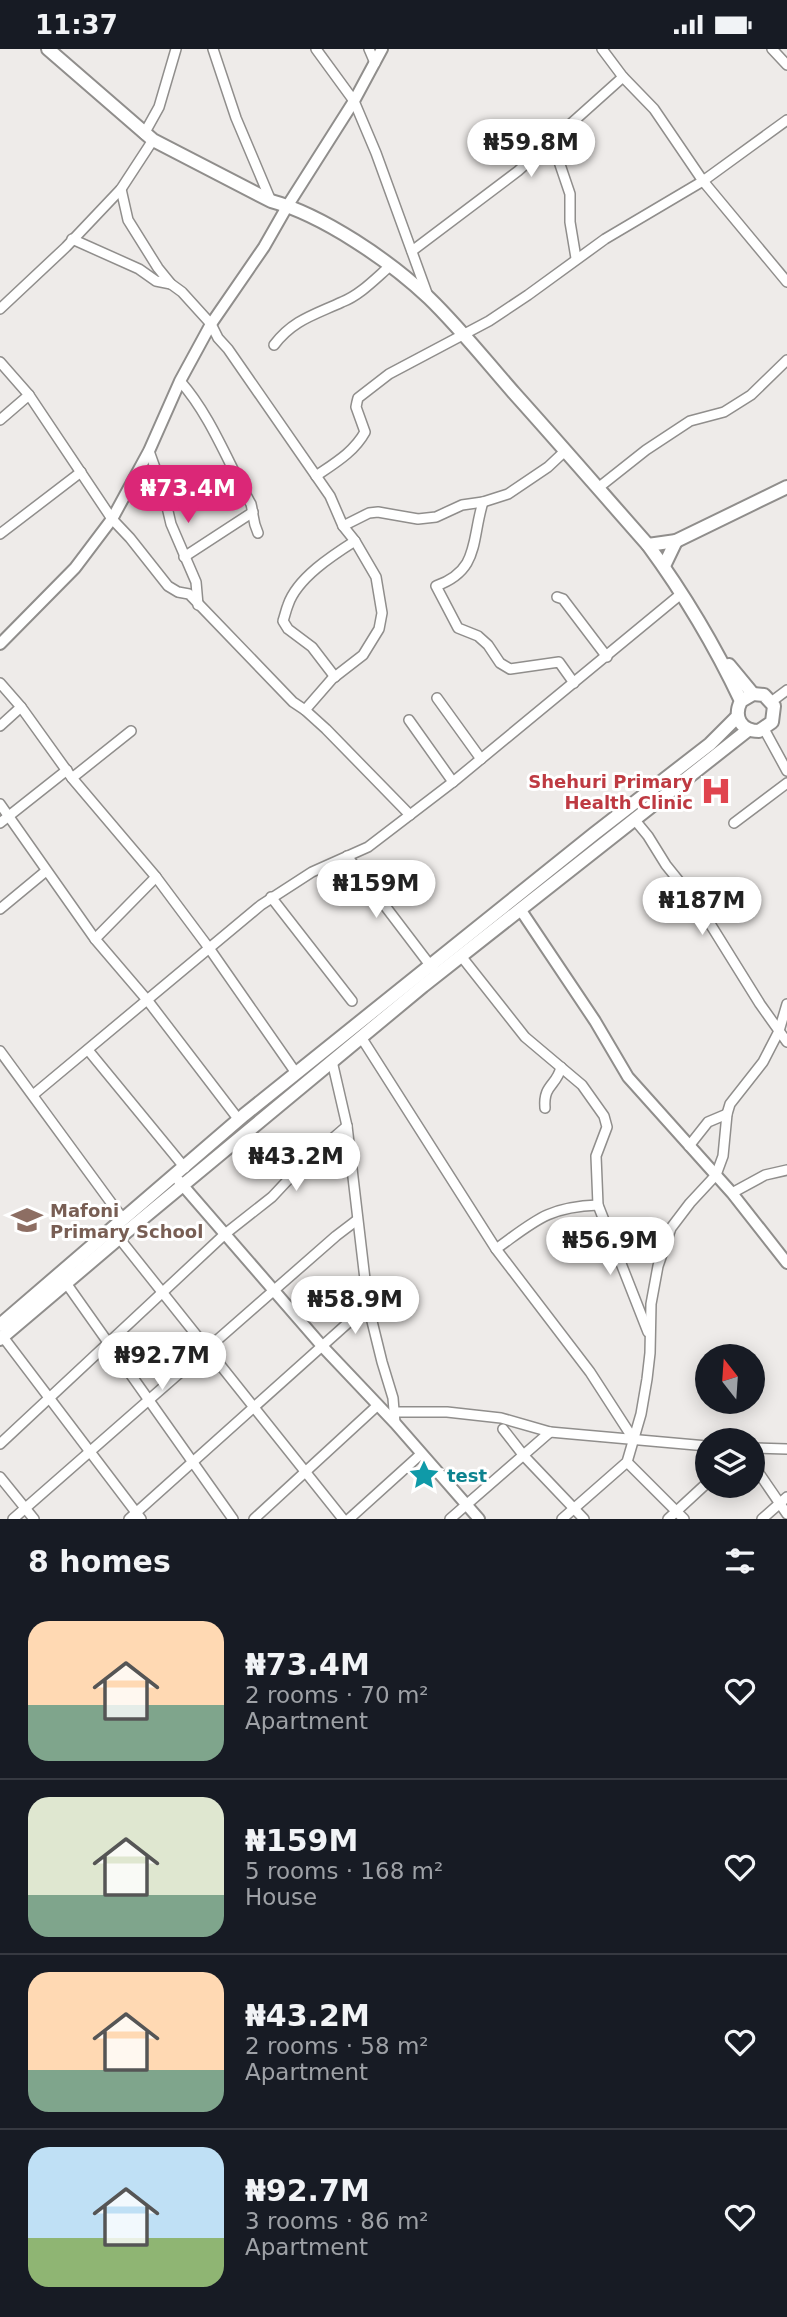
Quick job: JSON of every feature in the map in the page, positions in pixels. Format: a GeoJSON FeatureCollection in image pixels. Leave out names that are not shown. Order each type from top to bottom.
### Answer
{"type":"FeatureCollection","features":[{"type":"Feature","properties":{"kind":"main road"},"geometry":{"type":"LineString","coordinates":[[48,49],[149,137],[271,201],[288,205],[333,228],[390,266],[428,298],[648,545],[717,651],[741,701]]}},
{"type":"Feature","properties":{"kind":"main road"},"geometry":{"type":"LineString","coordinates":[[648,545],[676,541],[787,487]]}},
{"type":"Feature","properties":{"kind":"main road"},"geometry":{"type":"LineString","coordinates":[[664,566],[676,541]]}},
{"type":"Feature","properties":{"kind":"main road"},"geometry":{"type":"LineString","coordinates":[[717,651],[753,694]]}},
{"type":"Feature","properties":{"kind":"main road"},"geometry":{"type":"LineString","coordinates":[[753,694],[764,695],[771,702],[774,717],[765,729],[759,731],[748,730],[737,717],[741,701],[753,694]]}},
{"type":"Feature","properties":{"kind":"main road"},"geometry":{"type":"LineString","coordinates":[[1,1334],[123,1219],[332,1061],[593,834],[704,749],[737,717]]}},
{"type":"Feature","properties":{"kind":"main road"},"geometry":{"type":"LineString","coordinates":[[1,1334],[119,1238],[239,1120],[296,1073],[434,970],[461,956],[748,730]]}},
{"type":"Feature","properties":{"kind":"street"},"geometry":{"type":"LineString","coordinates":[[0,309],[121,189],[149,137],[176,49]]}},
{"type":"Feature","properties":{"kind":"street"},"geometry":{"type":"LineString","coordinates":[[213,49],[236,118],[271,201]]}},
{"type":"Feature","properties":{"kind":"street"},"geometry":{"type":"LineString","coordinates":[[316,49],[354,101],[376,153],[428,298]]}},
{"type":"Feature","properties":{"kind":"street"},"geometry":{"type":"LineString","coordinates":[[369,49],[375,63]]}},
{"type":"Feature","properties":{"kind":"street"},"geometry":{"type":"LineString","coordinates":[[0,644],[75,568],[112,519],[149,451],[180,381],[211,324],[264,247],[354,101],[382,49]]}},
{"type":"Feature","properties":{"kind":"street"},"geometry":{"type":"LineString","coordinates":[[601,49],[654,109],[703,181],[787,282]]}},
{"type":"Feature","properties":{"kind":"street"},"geometry":{"type":"LineString","coordinates":[[772,49],[787,65]]}},
{"type":"Feature","properties":{"kind":"street"},"geometry":{"type":"LineString","coordinates":[[412,251],[518,171],[623,77]]}},
{"type":"Feature","properties":{"kind":"street"},"geometry":{"type":"LineString","coordinates":[[316,476],[354,448],[366,432],[356,407],[358,398],[389,374],[489,321],[576,258],[703,181],[787,120]]}},
{"type":"Feature","properties":{"kind":"street"},"geometry":{"type":"LineString","coordinates":[[552,141],[570,194],[570,222],[576,258]]}},
{"type":"Feature","properties":{"kind":"street"},"geometry":{"type":"LineString","coordinates":[[121,189],[128,220],[158,268],[211,324],[218,338],[330,496],[343,526],[376,577],[382,613],[379,629],[363,655],[335,677],[305,710]]}},
{"type":"Feature","properties":{"kind":"street"},"geometry":{"type":"LineString","coordinates":[[72,239],[139,269],[156,281],[171,284]]}},
{"type":"Feature","properties":{"kind":"street"},"geometry":{"type":"LineString","coordinates":[[274,345],[286,330],[318,312],[344,302],[390,266]]}},
{"type":"Feature","properties":{"kind":"street"},"geometry":{"type":"LineString","coordinates":[[598,488],[646,450],[691,421],[724,412],[751,395],[787,360]]}},
{"type":"Feature","properties":{"kind":"street"},"geometry":{"type":"LineString","coordinates":[[0,362],[29,395],[112,519],[168,586],[188,594],[293,702],[305,710],[410,815]]}},
{"type":"Feature","properties":{"kind":"street"},"geometry":{"type":"LineString","coordinates":[[180,381],[226,455],[253,512],[251,520],[258,533]]}},
{"type":"Feature","properties":{"kind":"street"},"geometry":{"type":"LineString","coordinates":[[0,421],[29,395]]}},
{"type":"Feature","properties":{"kind":"street"},"geometry":{"type":"LineString","coordinates":[[149,451],[163,490],[171,524],[196,582],[198,605]]}},
{"type":"Feature","properties":{"kind":"street"},"geometry":{"type":"LineString","coordinates":[[343,526],[369,513],[378,512],[418,519],[436,517],[462,505],[508,494],[548,467],[565,451]]}},
{"type":"Feature","properties":{"kind":"street"},"geometry":{"type":"LineString","coordinates":[[0,534],[81,472]]}},
{"type":"Feature","properties":{"kind":"street"},"geometry":{"type":"LineString","coordinates":[[483,502],[467,566],[454,577],[436,586],[458,628],[478,636],[504,666],[510,669],[559,662],[575,683]]}},
{"type":"Feature","properties":{"kind":"street"},"geometry":{"type":"LineString","coordinates":[[184,557],[253,512]]}},
{"type":"Feature","properties":{"kind":"street"},"geometry":{"type":"LineString","coordinates":[[335,677],[312,647],[288,629],[283,621],[288,603],[300,586],[319,566],[355,541]]}},
{"type":"Feature","properties":{"kind":"street"},"geometry":{"type":"LineString","coordinates":[[33,1095],[271,897],[312,872],[368,847],[453,782],[681,594]]}},
{"type":"Feature","properties":{"kind":"street"},"geometry":{"type":"LineString","coordinates":[[557,597],[563,599],[607,657]]}},
{"type":"Feature","properties":{"kind":"street"},"geometry":{"type":"LineString","coordinates":[[0,683],[70,774],[156,877],[296,1073]]}},
{"type":"Feature","properties":{"kind":"street"},"geometry":{"type":"LineString","coordinates":[[771,702],[787,690]]}},
{"type":"Feature","properties":{"kind":"street"},"geometry":{"type":"LineString","coordinates":[[437,698],[481,759]]}},
{"type":"Feature","properties":{"kind":"street"},"geometry":{"type":"LineString","coordinates":[[0,726],[21,707]]}},
{"type":"Feature","properties":{"kind":"street"},"geometry":{"type":"LineString","coordinates":[[409,720],[453,782]]}},
{"type":"Feature","properties":{"kind":"street"},"geometry":{"type":"LineString","coordinates":[[765,729],[787,771]]}},
{"type":"Feature","properties":{"kind":"street"},"geometry":{"type":"LineString","coordinates":[[0,823],[131,731]]}},
{"type":"Feature","properties":{"kind":"street"},"geometry":{"type":"LineString","coordinates":[[734,823],[787,783]]}},
{"type":"Feature","properties":{"kind":"street"},"geometry":{"type":"LineString","coordinates":[[0,804],[95,939],[148,1000],[239,1120]]}},
{"type":"Feature","properties":{"kind":"street"},"geometry":{"type":"LineString","coordinates":[[634,818],[706,917],[787,1042]]}},
{"type":"Feature","properties":{"kind":"street"},"geometry":{"type":"LineString","coordinates":[[347,856],[434,970]]}},
{"type":"Feature","properties":{"kind":"street"},"geometry":{"type":"LineString","coordinates":[[0,909],[46,871]]}},
{"type":"Feature","properties":{"kind":"street"},"geometry":{"type":"LineString","coordinates":[[95,939],[156,877]]}},
{"type":"Feature","properties":{"kind":"street"},"geometry":{"type":"LineString","coordinates":[[271,897],[352,1001]]}},
{"type":"Feature","properties":{"kind":"street"},"geometry":{"type":"LineString","coordinates":[[520,909],[595,1021],[628,1077],[732,1193],[787,1263]]}},
{"type":"Feature","properties":{"kind":"street"},"geometry":{"type":"LineString","coordinates":[[461,956],[525,1037],[582,1085],[604,1116],[607,1127],[596,1156],[598,1205],[650,1337]]}},
{"type":"Feature","properties":{"kind":"street"},"geometry":{"type":"LineString","coordinates":[[562,1519],[627,1462],[641,1415],[647,1379],[650,1304],[658,1266],[671,1228],[716,1175],[723,1156],[727,1114],[739,1092],[763,1062],[779,1031],[787,1004]]}},
{"type":"Feature","properties":{"kind":"street"},"geometry":{"type":"LineString","coordinates":[[361,1037],[496,1249],[590,1372],[634,1440]]}},
{"type":"Feature","properties":{"kind":"street"},"geometry":{"type":"LineString","coordinates":[[88,1050],[225,1234],[322,1346],[378,1405],[395,1417],[421,1454],[479,1519]]}},
{"type":"Feature","properties":{"kind":"street"},"geometry":{"type":"LineString","coordinates":[[0,1051],[123,1219]]}},
{"type":"Feature","properties":{"kind":"street"},"geometry":{"type":"LineString","coordinates":[[332,1061],[347,1126],[368,1305],[395,1417]]}},
{"type":"Feature","properties":{"kind":"street"},"geometry":{"type":"LineString","coordinates":[[545,1108],[545,1093],[561,1067]]}},
{"type":"Feature","properties":{"kind":"street"},"geometry":{"type":"LineString","coordinates":[[689,1146],[708,1122],[727,1114]]}},
{"type":"Feature","properties":{"kind":"street"},"geometry":{"type":"LineString","coordinates":[[0,1444],[225,1234],[272,1197],[301,1166],[347,1126]]}},
{"type":"Feature","properties":{"kind":"street"},"geometry":{"type":"LineString","coordinates":[[732,1193],[765,1175],[787,1170]]}},
{"type":"Feature","properties":{"kind":"street"},"geometry":{"type":"LineString","coordinates":[[496,1249],[540,1217],[573,1206],[598,1205]]}},
{"type":"Feature","properties":{"kind":"street"},"geometry":{"type":"LineString","coordinates":[[13,1519],[357,1220]]}},
{"type":"Feature","properties":{"kind":"street"},"geometry":{"type":"LineString","coordinates":[[119,1238],[343,1519]]}},
{"type":"Feature","properties":{"kind":"street"},"geometry":{"type":"LineString","coordinates":[[66,1283],[233,1519]]}},
{"type":"Feature","properties":{"kind":"street"},"geometry":{"type":"LineString","coordinates":[[1,1334],[135,1517],[368,1305]]}},
{"type":"Feature","properties":{"kind":"street"},"geometry":{"type":"LineString","coordinates":[[254,1519],[378,1405]]}},
{"type":"Feature","properties":{"kind":"street"},"geometry":{"type":"LineString","coordinates":[[395,1417],[447,1412],[501,1418],[550,1432],[695,1445]]}},
{"type":"Feature","properties":{"kind":"street"},"geometry":{"type":"LineString","coordinates":[[503,1429],[524,1456],[583,1519]]}},
{"type":"Feature","properties":{"kind":"street"},"geometry":{"type":"LineString","coordinates":[[450,1519],[550,1432]]}},
{"type":"Feature","properties":{"kind":"street"},"geometry":{"type":"LineString","coordinates":[[765,1448],[787,1449]]}},
{"type":"Feature","properties":{"kind":"street"},"geometry":{"type":"LineString","coordinates":[[349,1519],[421,1454]]}},
{"type":"Feature","properties":{"kind":"street"},"geometry":{"type":"LineString","coordinates":[[627,1462],[684,1519]]}},
{"type":"Feature","properties":{"kind":"street"},"geometry":{"type":"LineString","coordinates":[[0,1477],[34,1519]]}},
{"type":"Feature","properties":{"kind":"street"},"geometry":{"type":"LineString","coordinates":[[765,1483],[787,1514]]}},
{"type":"Feature","properties":{"kind":"street"},"geometry":{"type":"LineString","coordinates":[[668,1519],[695,1494]]}},
{"type":"Feature","properties":{"kind":"street"},"geometry":{"type":"LineString","coordinates":[[762,1519],[787,1497]]}},
{"type":"Feature","properties":{"kind":"place","name":"Shehuri Primary Health Clinic"},"geometry":{"type":"Point","coordinates":[716,791]}},
{"type":"Feature","properties":{"kind":"place","name":"Mafoni Primary School"},"geometry":{"type":"Point","coordinates":[27,1220]}},
{"type":"Feature","properties":{"kind":"place","name":"test"},"geometry":{"type":"Point","coordinates":[424,1475]}}]}
